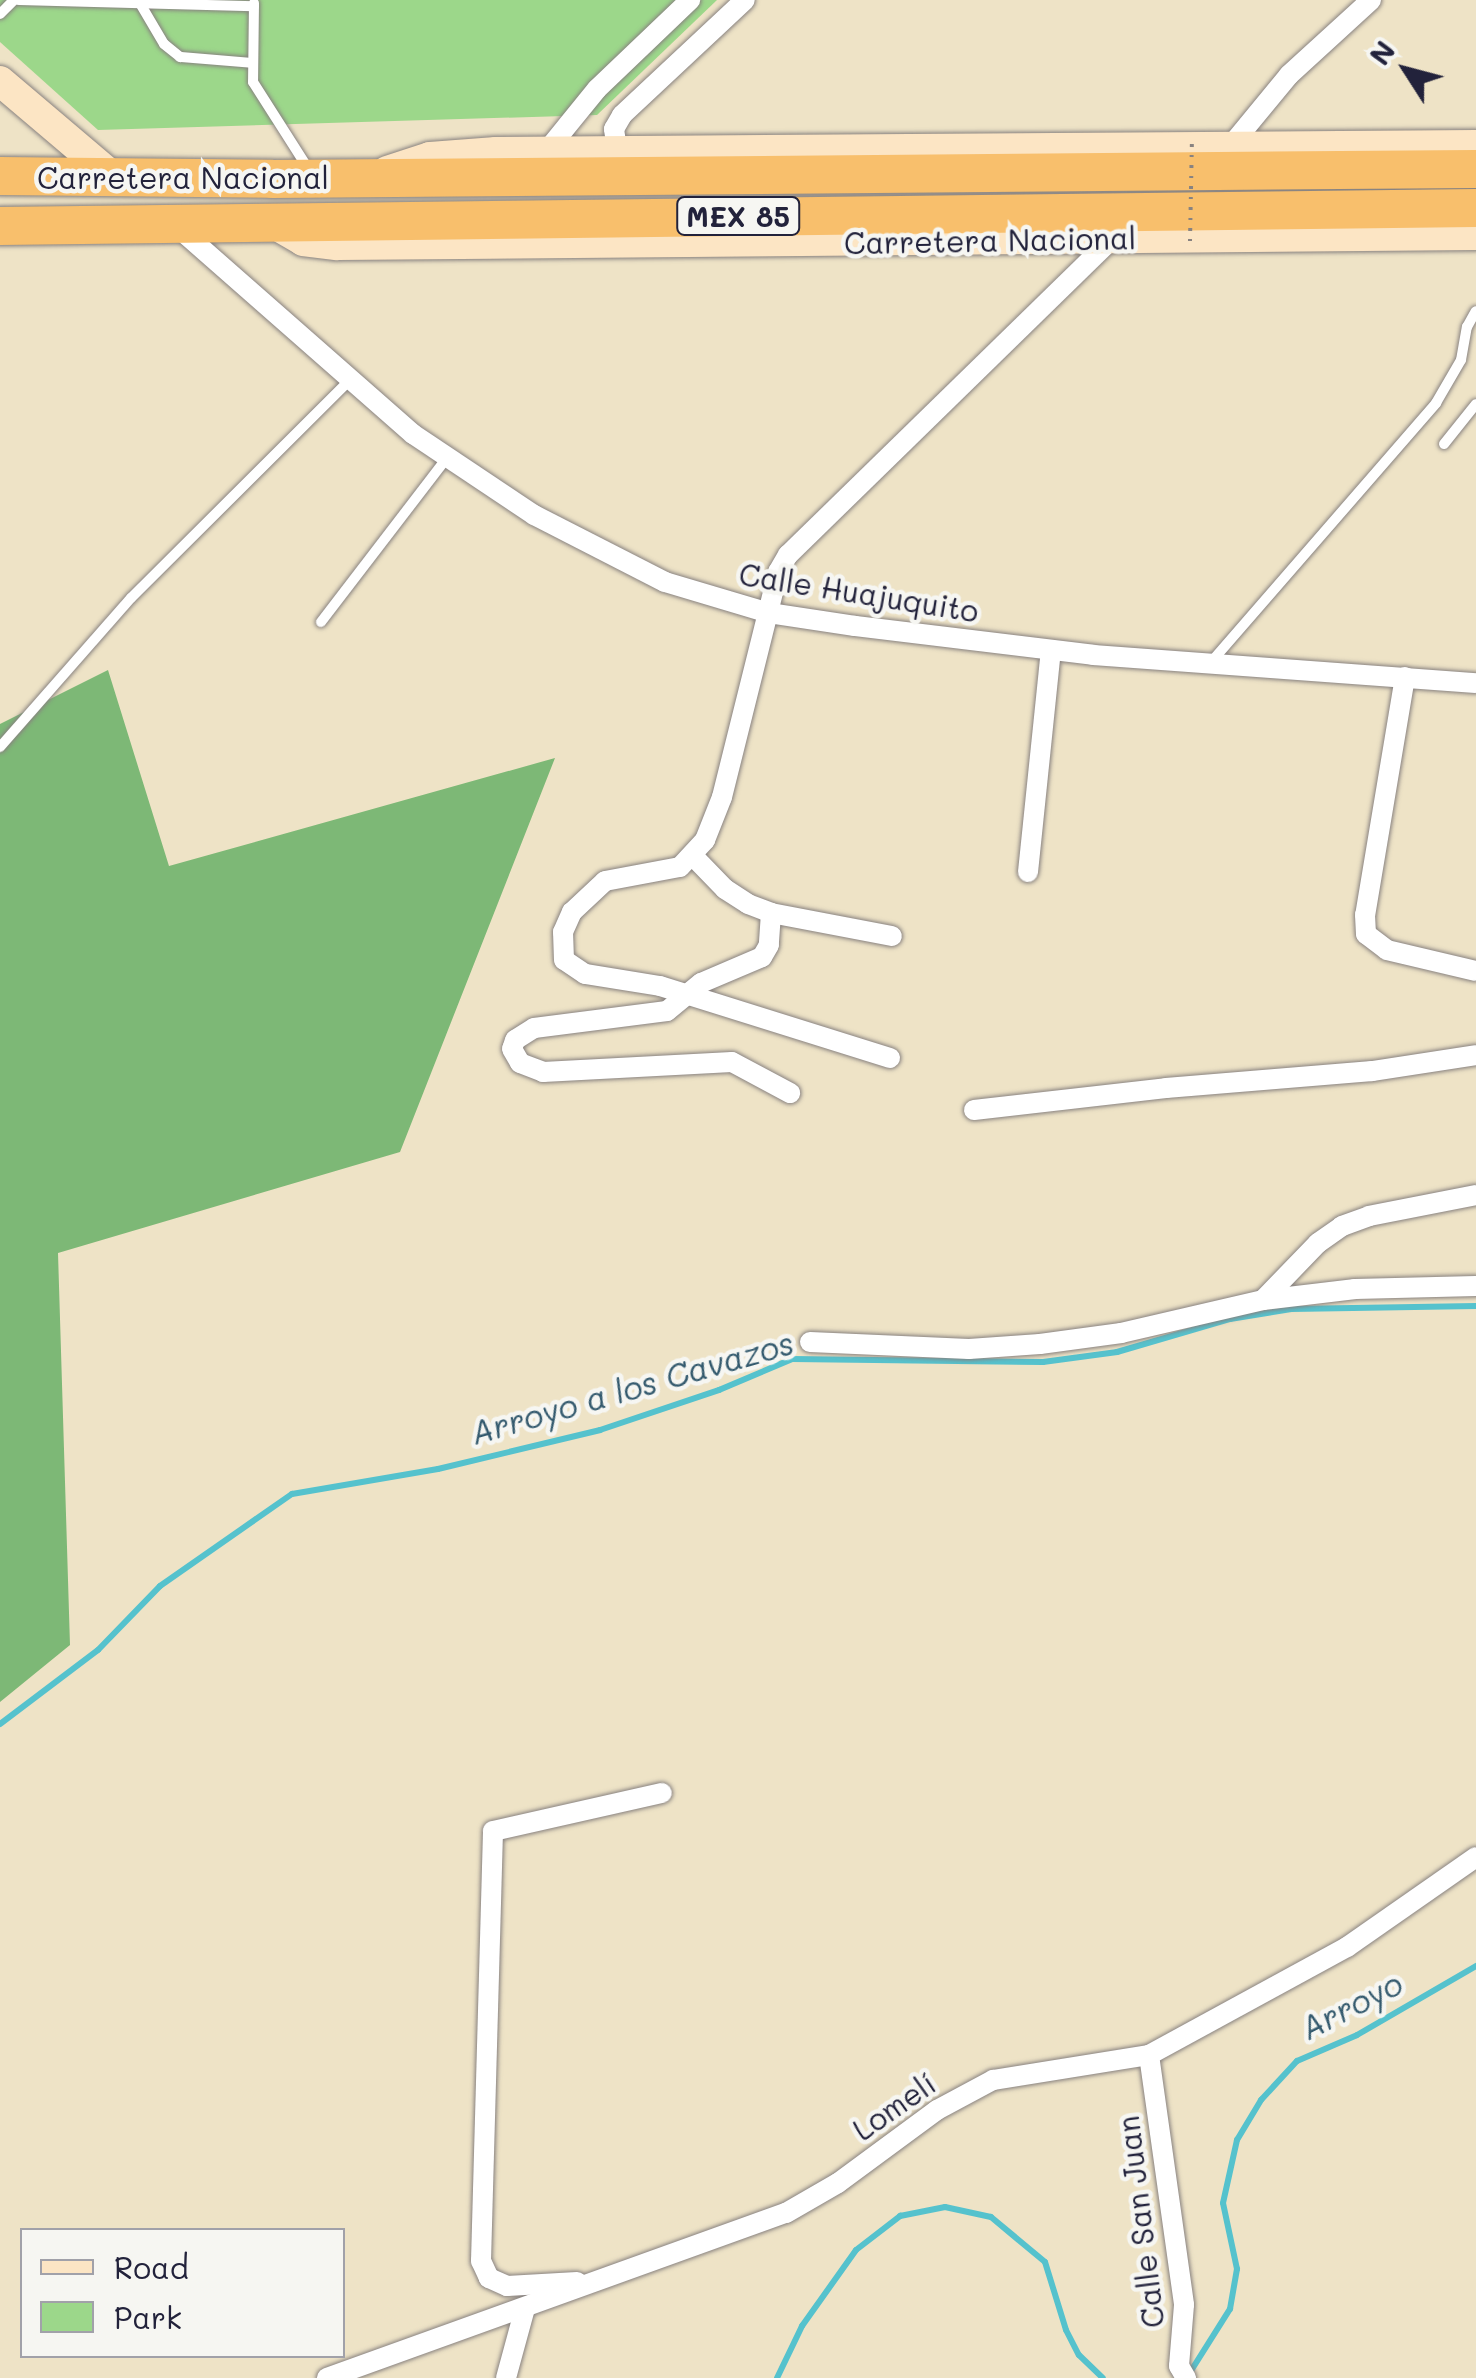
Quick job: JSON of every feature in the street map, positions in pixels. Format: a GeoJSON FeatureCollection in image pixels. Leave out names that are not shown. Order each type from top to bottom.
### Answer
{"type":"FeatureCollection","features":[{"type":"Feature","properties":{"kind":"highway","name":"Carretera Nacional"},"geometry":{"type":"LineString","coordinates":[[0,176],[316,179],[1476,168]]}},
{"type":"Feature","properties":{"kind":"highway","name":"Carretera Nacional"},"geometry":{"type":"LineString","coordinates":[[0,226],[1476,208]]}},
{"type":"Feature","properties":{"kind":"main road"},"geometry":{"type":"LineString","coordinates":[[0,81],[113,177]]}},
{"type":"Feature","properties":{"kind":"main road","name":"Carretera Nacional"},"geometry":{"type":"LineString","coordinates":[[366,178],[430,157],[545,153],[1233,143],[1476,144]]}},
{"type":"Feature","properties":{"kind":"main road","name":"Carretera Nacional"},"geometry":{"type":"LineString","coordinates":[[269,221],[303,242],[338,245],[1476,234]]}},
{"type":"Feature","properties":{"kind":"street"},"geometry":{"type":"LineString","coordinates":[[545,153],[598,89],[690,0]]}},
{"type":"Feature","properties":{"kind":"street"},"geometry":{"type":"LineString","coordinates":[[624,152],[616,142],[614,130],[622,116],[745,0]]}},
{"type":"Feature","properties":{"kind":"street"},"geometry":{"type":"LineString","coordinates":[[1233,143],[1288,75],[1371,0]]}},
{"type":"Feature","properties":{"kind":"street","name":"Calle Huajuquito"},"geometry":{"type":"LineString","coordinates":[[174,223],[350,381],[447,458],[534,515],[665,582],[769,612],[1051,650],[1476,683]]}},
{"type":"Feature","properties":{"kind":"street"},"geometry":{"type":"LineString","coordinates":[[890,1058],[644,982],[586,974],[564,960],[561,950],[572,912],[606,881],[680,867],[705,840],[722,797],[778,572],[788,555],[1113,238]]}},
{"type":"Feature","properties":{"kind":"street"},"geometry":{"type":"LineString","coordinates":[[1028,872],[1051,650]]}},
{"type":"Feature","properties":{"kind":"street"},"geometry":{"type":"LineString","coordinates":[[1405,677],[1365,914],[1366,934],[1386,950],[1476,971]]}},
{"type":"Feature","properties":{"kind":"street"},"geometry":{"type":"LineString","coordinates":[[692,856],[725,889],[771,912],[892,936]]}},
{"type":"Feature","properties":{"kind":"street"},"geometry":{"type":"LineString","coordinates":[[771,912],[769,945],[762,957],[701,984],[690,996],[655,1016],[534,1028],[516,1040],[514,1056],[543,1072],[732,1062],[790,1092]]}},
{"type":"Feature","properties":{"kind":"street"},"geometry":{"type":"LineString","coordinates":[[974,1110],[1166,1088],[1372,1072],[1476,1054]]}},
{"type":"Feature","properties":{"kind":"street"},"geometry":{"type":"LineString","coordinates":[[1263,1300],[1318,1243],[1342,1226],[1369,1216],[1476,1195]]}},
{"type":"Feature","properties":{"kind":"street"},"geometry":{"type":"LineString","coordinates":[[810,1342],[969,1349],[1040,1344],[1121,1334],[1263,1300],[1354,1290],[1476,1286]]}},
{"type":"Feature","properties":{"kind":"street"},"geometry":{"type":"LineString","coordinates":[[590,2282],[507,2286],[489,2278],[482,2261],[493,1831],[662,1793]]}},
{"type":"Feature","properties":{"kind":"street","name":"Lomelí"},"geometry":{"type":"LineString","coordinates":[[327,2378],[590,2282],[699,2247],[786,2212],[838,2182],[970,2090],[993,2080],[1149,2055],[1346,1947],[1476,1856]]}},
{"type":"Feature","properties":{"kind":"street","name":"Calle San Juan"},"geometry":{"type":"LineString","coordinates":[[1149,2055],[1186,2320],[1183,2375]]}},
{"type":"Feature","properties":{"kind":"street"},"geometry":{"type":"LineString","coordinates":[[506,2378],[525,2308]]}},
{"type":"Feature","properties":{"kind":"lane"},"geometry":{"type":"LineString","coordinates":[[0,14],[16,0],[141,5],[254,3],[253,62],[258,91],[316,179]]}},
{"type":"Feature","properties":{"kind":"lane"},"geometry":{"type":"LineString","coordinates":[[141,5],[164,44],[180,57],[253,62]]}},
{"type":"Feature","properties":{"kind":"lane"},"geometry":{"type":"LineString","coordinates":[[1211,663],[1436,403],[1462,360],[1467,327],[1476,311]]}},
{"type":"Feature","properties":{"kind":"lane"},"geometry":{"type":"LineString","coordinates":[[0,747],[108,622],[350,381]]}},
{"type":"Feature","properties":{"kind":"lane"},"geometry":{"type":"LineString","coordinates":[[1444,444],[1476,404]]}},
{"type":"Feature","properties":{"kind":"lane"},"geometry":{"type":"LineString","coordinates":[[322,622],[447,458]]}},
{"type":"Feature","properties":{"kind":"path"},"geometry":{"type":"LineString","coordinates":[[1190,242],[1192,136]]}},
{"type":"Feature","properties":{"kind":"green space"},"geometry":{"type":"Polygon","coordinates":[[[0,0],[717,0],[597,115],[98,130],[0,42],[0,0]]]}},
{"type":"Feature","properties":{"kind":"green space"},"geometry":{"type":"Polygon","coordinates":[[[108,670],[169,866],[555,758],[400,1152],[58,1253],[70,1645],[0,1702],[0,724],[108,670]]]}},
{"type":"Feature","properties":{"kind":"waterway","name":"Arroyo a los Cavazos"},"geometry":{"type":"LineString","coordinates":[[0,1724],[98,1650],[160,1586],[292,1494],[438,1469],[600,1430],[719,1390],[792,1359],[1043,1362],[1117,1352],[1230,1319],[1291,1309],[1476,1306]]}},
{"type":"Feature","properties":{"kind":"waterway","name":"Arroyo"},"geometry":{"type":"LineString","coordinates":[[1189,2374],[1230,2309],[1237,2269],[1223,2203],[1237,2140],[1261,2100],[1297,2061],[1357,2035],[1476,1966]]}},
{"type":"Feature","properties":{"kind":"waterway","name":"Arroyo"},"geometry":{"type":"LineString","coordinates":[[777,2378],[802,2326],[856,2250],[900,2216],[945,2207],[991,2217],[1045,2262],[1066,2330],[1079,2355],[1103,2378]]}}]}
